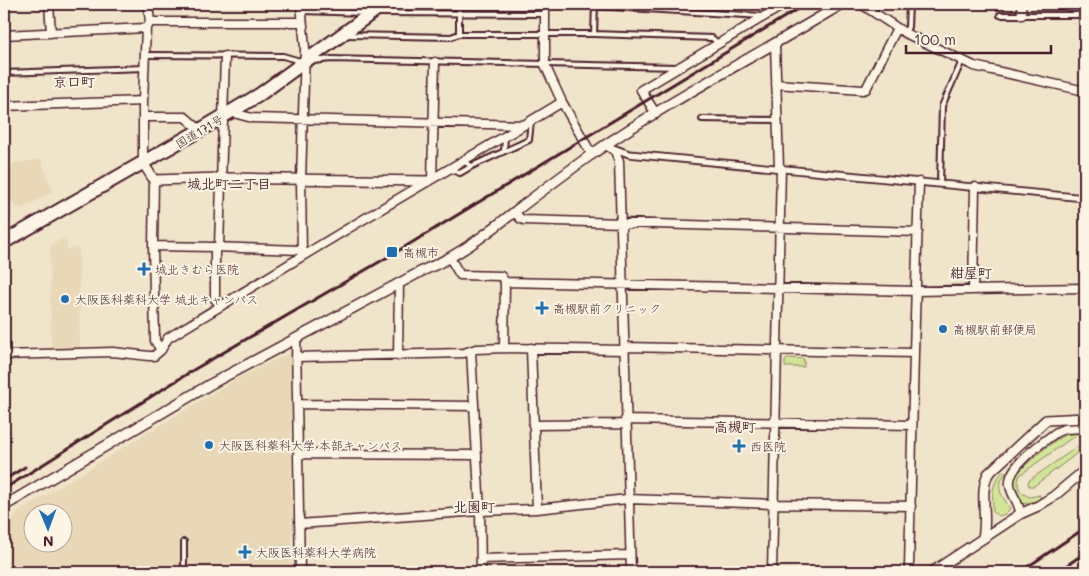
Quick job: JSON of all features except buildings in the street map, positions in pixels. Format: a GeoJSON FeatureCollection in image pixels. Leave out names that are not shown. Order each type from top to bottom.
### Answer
{"type":"FeatureCollection","features":[{"type":"Feature","properties":{"kind":"highway","name":"国道171号"},"geometry":{"type":"LineString","coordinates":[[4,242],[200,130],[259,94],[384,4]]}},
{"type":"Feature","properties":{"kind":"street"},"geometry":{"type":"LineString","coordinates":[[49,4],[51,33]]}},
{"type":"Feature","properties":{"kind":"street"},"geometry":{"type":"LineString","coordinates":[[148,4],[144,68],[143,163],[154,180],[155,341],[161,350]]}},
{"type":"Feature","properties":{"kind":"street"},"geometry":{"type":"LineString","coordinates":[[545,4],[545,65],[562,102],[592,155]]}},
{"type":"Feature","properties":{"kind":"street"},"geometry":{"type":"LineString","coordinates":[[656,114],[641,90],[764,17],[773,8],[785,4]]}},
{"type":"Feature","properties":{"kind":"street"},"geometry":{"type":"LineString","coordinates":[[4,506],[209,385],[399,283],[450,258],[480,240],[514,212],[606,145],[842,4]]}},
{"type":"Feature","properties":{"kind":"street"},"geometry":{"type":"LineString","coordinates":[[861,4],[905,33],[974,66],[1085,92]]}},
{"type":"Feature","properties":{"kind":"street"},"geometry":{"type":"LineString","coordinates":[[1021,4],[1022,15]]}},
{"type":"Feature","properties":{"kind":"street"},"geometry":{"type":"LineString","coordinates":[[301,7],[304,62],[301,180],[302,252]]}},
{"type":"Feature","properties":{"kind":"street"},"geometry":{"type":"LineString","coordinates":[[4,35],[148,26],[302,22]]}},
{"type":"Feature","properties":{"kind":"street"},"geometry":{"type":"LineString","coordinates":[[776,84],[866,89],[898,28]]}},
{"type":"Feature","properties":{"kind":"street"},"geometry":{"type":"LineString","coordinates":[[772,572],[780,228],[780,168],[775,44]]}},
{"type":"Feature","properties":{"kind":"street"},"geometry":{"type":"LineString","coordinates":[[221,306],[215,299],[227,114],[225,56]]}},
{"type":"Feature","properties":{"kind":"street"},"geometry":{"type":"LineString","coordinates":[[430,180],[435,62]]}},
{"type":"Feature","properties":{"kind":"street"},"geometry":{"type":"LineString","coordinates":[[4,106],[143,101]]}},
{"type":"Feature","properties":{"kind":"street"},"geometry":{"type":"LineString","coordinates":[[4,355],[113,352],[154,356],[161,350],[168,338],[221,306],[302,252],[464,162],[562,102]]}},
{"type":"Feature","properties":{"kind":"street"},"geometry":{"type":"LineString","coordinates":[[227,114],[252,118],[432,124],[528,123]]}},
{"type":"Feature","properties":{"kind":"street"},"geometry":{"type":"LineString","coordinates":[[144,117],[185,117],[200,130]]}},
{"type":"Feature","properties":{"kind":"street"},"geometry":{"type":"LineString","coordinates":[[606,145],[629,154],[1085,198]]}},
{"type":"Feature","properties":{"kind":"street"},"geometry":{"type":"LineString","coordinates":[[606,145],[615,152],[619,161],[627,499],[631,572]]}},
{"type":"Feature","properties":{"kind":"street"},"geometry":{"type":"LineString","coordinates":[[154,180],[222,178],[430,180]]}},
{"type":"Feature","properties":{"kind":"street"},"geometry":{"type":"LineString","coordinates":[[911,572],[909,568],[919,182]]}},
{"type":"Feature","properties":{"kind":"street"},"geometry":{"type":"LineString","coordinates":[[973,290],[975,187]]}},
{"type":"Feature","properties":{"kind":"street"},"geometry":{"type":"LineString","coordinates":[[514,212],[524,220],[918,232]]}},
{"type":"Feature","properties":{"kind":"street"},"geometry":{"type":"LineString","coordinates":[[153,246],[217,247],[302,252]]}},
{"type":"Feature","properties":{"kind":"street"},"geometry":{"type":"LineString","coordinates":[[450,258],[460,275],[501,276],[505,282],[504,348]]}},
{"type":"Feature","properties":{"kind":"street"},"geometry":{"type":"LineString","coordinates":[[505,282],[916,291],[1085,288]]}},
{"type":"Feature","properties":{"kind":"street"},"geometry":{"type":"LineString","coordinates":[[398,356],[399,283]]}},
{"type":"Feature","properties":{"kind":"street"},"geometry":{"type":"LineString","coordinates":[[296,339],[300,572]]}},
{"type":"Feature","properties":{"kind":"street"},"geometry":{"type":"LineString","coordinates":[[296,357],[398,356],[464,353],[476,349],[504,348],[914,353]]}},
{"type":"Feature","properties":{"kind":"street"},"geometry":{"type":"LineString","coordinates":[[531,348],[537,509]]}},
{"type":"Feature","properties":{"kind":"street"},"geometry":{"type":"LineString","coordinates":[[470,351],[480,511],[481,572]]}},
{"type":"Feature","properties":{"kind":"street"},"geometry":{"type":"LineString","coordinates":[[297,404],[473,406]]}},
{"type":"Feature","properties":{"kind":"street"},"geometry":{"type":"LineString","coordinates":[[983,538],[985,527],[985,484],[988,474],[1046,420],[1085,418]]}},
{"type":"Feature","properties":{"kind":"street"},"geometry":{"type":"LineString","coordinates":[[534,425],[626,422],[912,425]]}},
{"type":"Feature","properties":{"kind":"street"},"geometry":{"type":"LineString","coordinates":[[1020,514],[1019,504],[1010,485],[1012,471],[1021,461],[1058,432],[1064,429],[1085,428]]}},
{"type":"Feature","properties":{"kind":"street"},"geometry":{"type":"LineString","coordinates":[[298,454],[476,455]]}},
{"type":"Feature","properties":{"kind":"street"},"geometry":{"type":"LineString","coordinates":[[932,572],[1020,514],[1054,496],[1085,470]]}},
{"type":"Feature","properties":{"kind":"street"},"geometry":{"type":"LineString","coordinates":[[299,524],[480,511],[537,509],[627,499],[911,506]]}},
{"type":"Feature","properties":{"kind":"street"},"geometry":{"type":"LineString","coordinates":[[481,559],[630,555]]}},
{"type":"Feature","properties":{"kind":"lane"},"geometry":{"type":"LineString","coordinates":[[459,4],[459,34]]}},
{"type":"Feature","properties":{"kind":"lane"},"geometry":{"type":"LineString","coordinates":[[905,33],[908,27],[909,4]]}},
{"type":"Feature","properties":{"kind":"lane"},"geometry":{"type":"LineString","coordinates":[[594,34],[595,5],[764,17]]}},
{"type":"Feature","properties":{"kind":"lane"},"geometry":{"type":"LineString","coordinates":[[301,7],[371,13],[545,14]]}},
{"type":"Feature","properties":{"kind":"lane"},"geometry":{"type":"LineString","coordinates":[[1000,15],[1085,15]]}},
{"type":"Feature","properties":{"kind":"lane"},"geometry":{"type":"LineString","coordinates":[[342,35],[451,37],[459,34],[594,34],[712,38],[718,43]]}},
{"type":"Feature","properties":{"kind":"lane"},"geometry":{"type":"LineString","coordinates":[[145,55],[283,56],[304,62],[331,59],[679,67]]}},
{"type":"Feature","properties":{"kind":"lane"},"geometry":{"type":"LineString","coordinates":[[940,183],[942,106],[962,61]]}},
{"type":"Feature","properties":{"kind":"lane"},"geometry":{"type":"LineString","coordinates":[[4,74],[144,68]]}},
{"type":"Feature","properties":{"kind":"lane"},"geometry":{"type":"LineString","coordinates":[[702,119],[778,120]]}},
{"type":"Feature","properties":{"kind":"lane"},"geometry":{"type":"LineString","coordinates":[[449,170],[460,173],[529,140],[528,123]]}},
{"type":"Feature","properties":{"kind":"lane"},"geometry":{"type":"LineString","coordinates":[[504,152],[505,137]]}},
{"type":"Feature","properties":{"kind":"lane"},"geometry":{"type":"LineString","coordinates":[[464,162],[472,166]]}},
{"type":"Feature","properties":{"kind":"lane"},"geometry":{"type":"LineString","coordinates":[[184,542],[184,572]]}},
{"type":"Feature","properties":{"kind":"shaded area"},"geometry":{"type":"Polygon","coordinates":[[[41,159],[53,192],[21,209],[4,197],[4,165],[41,159]]]}},
{"type":"Feature","properties":{"kind":"shaded area","name":"大阪医科薬科大学 城北キャンパス"},"geometry":{"type":"Polygon","coordinates":[[[66,237],[67,249],[79,248],[80,349],[51,350],[50,246],[66,237]]]}},
{"type":"Feature","properties":{"kind":"shaded area","name":"大阪医科薬科大学 本部キャンパス"},"geometry":{"type":"Polygon","coordinates":[[[291,352],[292,572],[10,572],[10,525],[18,512],[22,510],[22,554],[72,554],[72,504],[31,504],[238,378],[291,352]]]}},
{"type":"Feature","properties":{"kind":"green space"},"geometry":{"type":"Polygon","coordinates":[[[788,358],[804,359],[804,367],[785,367],[785,361],[788,358]]]}},
{"type":"Feature","properties":{"kind":"green space"},"geometry":{"type":"Polygon","coordinates":[[[1070,434],[1085,434],[1085,438],[1080,436],[1073,437],[1020,475],[1018,486],[1021,492],[1030,497],[1040,495],[1040,500],[1023,504],[1013,486],[1014,479],[1022,469],[1060,437],[1070,434]]]}},
{"type":"Feature","properties":{"kind":"green space"},"geometry":{"type":"Polygon","coordinates":[[[1077,447],[1080,448],[1080,451],[1034,486],[1029,486],[1028,482],[1031,479],[1077,447]]]}},
{"type":"Feature","properties":{"kind":"green space"},"geometry":{"type":"Polygon","coordinates":[[[1005,471],[1006,473],[1000,483],[1000,492],[1010,509],[1005,514],[999,516],[993,512],[993,489],[997,479],[1005,471]]]}},
{"type":"Feature","properties":{"kind":"railway"},"geometry":{"type":"LineString","coordinates":[[4,489],[195,369],[393,254],[806,4]]}},
{"type":"Feature","properties":{"kind":"railway"},"geometry":{"type":"LineString","coordinates":[[4,480],[25,467]]}},
{"type":"Feature","properties":{"kind":"railway"},"geometry":{"type":"LineString","coordinates":[[1020,572],[1085,528]]}},
{"type":"Feature","properties":{"kind":"railway"},"geometry":{"type":"LineString","coordinates":[[1057,572],[1085,553]]}},
{"type":"Feature","properties":{"kind":"place","name":"高槻市"},"geometry":{"type":"Point","coordinates":[392,252]}},
{"type":"Feature","properties":{"kind":"place","name":"城北きむら医院"},"geometry":{"type":"Point","coordinates":[144,269]}},
{"type":"Feature","properties":{"kind":"place","name":"大阪医科薬科大学 城北キャンパス"},"geometry":{"type":"Point","coordinates":[65,299]}},
{"type":"Feature","properties":{"kind":"place","name":"高槻駅前クリニック"},"geometry":{"type":"Point","coordinates":[542,308]}},
{"type":"Feature","properties":{"kind":"place","name":"高槻駅前郵便局"},"geometry":{"type":"Point","coordinates":[943,329]}},
{"type":"Feature","properties":{"kind":"place","name":"大阪医科薬科大学 本部キャンパス"},"geometry":{"type":"Point","coordinates":[209,445]}},
{"type":"Feature","properties":{"kind":"place","name":"西医院"},"geometry":{"type":"Point","coordinates":[739,446]}},
{"type":"Feature","properties":{"kind":"place","name":"大阪医科薬科大学病院"},"geometry":{"type":"Point","coordinates":[245,552]}},
{"type":"Feature","properties":{"kind":"district","name":"京口町"},"geometry":{"type":"Point","coordinates":[74,81]}},
{"type":"Feature","properties":{"kind":"district","name":"城北町二丁目"},"geometry":{"type":"Point","coordinates":[229,183]}},
{"type":"Feature","properties":{"kind":"district","name":"紺屋町"},"geometry":{"type":"Point","coordinates":[971,272]}},
{"type":"Feature","properties":{"kind":"district","name":"高槻町"},"geometry":{"type":"Point","coordinates":[735,426]}},
{"type":"Feature","properties":{"kind":"district","name":"北園町"},"geometry":{"type":"Point","coordinates":[474,506]}}]}
